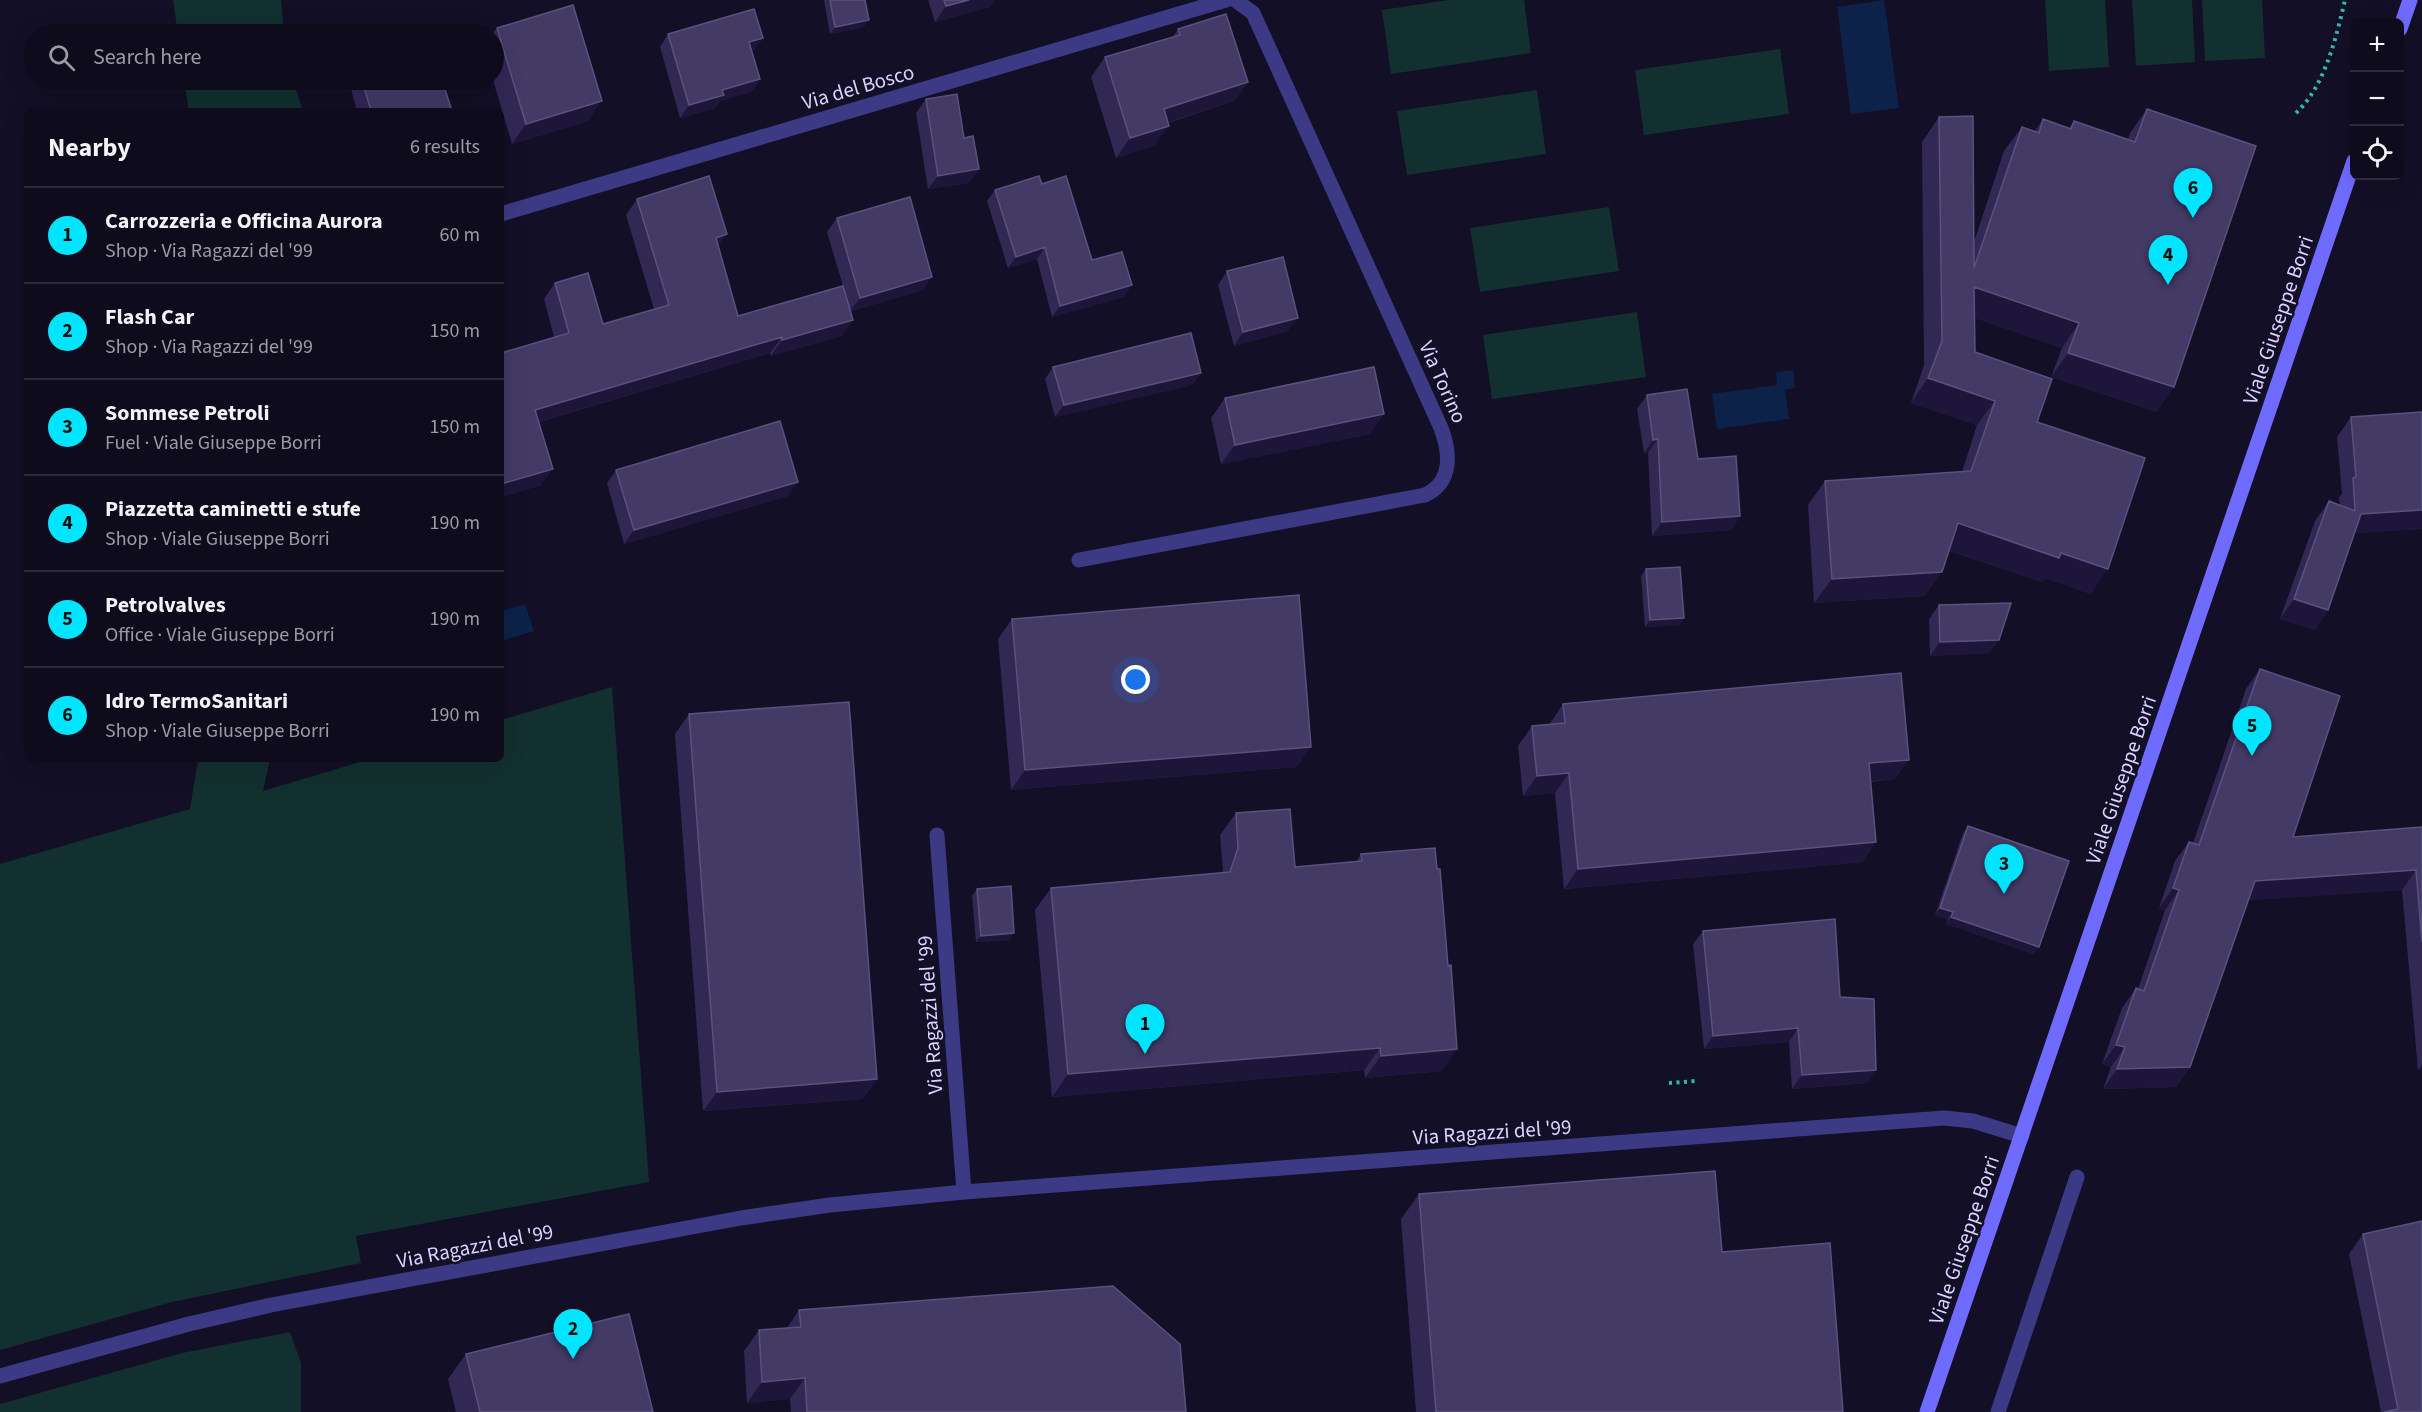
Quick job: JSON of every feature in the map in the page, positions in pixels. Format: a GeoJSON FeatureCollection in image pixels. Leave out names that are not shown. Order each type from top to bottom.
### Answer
{"type":"FeatureCollection","features":[{"type":"Feature","properties":{"kind":"main road"},"geometry":{"type":"LineString","coordinates":[[2404,18],[2410,0]]}},
{"type":"Feature","properties":{"kind":"main road","name":"Viale Giuseppe Borri"},"geometry":{"type":"LineString","coordinates":[[1927,1412],[2350,176]]}},
{"type":"Feature","properties":{"kind":"street","name":"Via del Bosco"},"geometry":{"type":"LineString","coordinates":[[504,213],[1226,0]]}},
{"type":"Feature","properties":{"kind":"street","name":"Via Torino"},"geometry":{"type":"LineString","coordinates":[[1078,560],[1425,495],[1437,487],[1445,475],[1448,450],[1441,428],[1253,13],[1235,0]]}},
{"type":"Feature","properties":{"kind":"street","name":"Via Ragazzi del '99"},"geometry":{"type":"LineString","coordinates":[[937,835],[964,1192]]}},
{"type":"Feature","properties":{"kind":"street","name":"Via Ragazzi del '99"},"geometry":{"type":"LineString","coordinates":[[0,1376],[189,1324],[271,1305],[741,1218],[830,1205],[964,1192],[1944,1118],[1984,1124],[2022,1136]]}},
{"type":"Feature","properties":{"kind":"street"},"geometry":{"type":"LineString","coordinates":[[1998,1412],[2077,1176]]}},
{"type":"Feature","properties":{"kind":"path"},"geometry":{"type":"LineString","coordinates":[[2296,113],[2310,100],[2329,53],[2345,0]]}},
{"type":"Feature","properties":{"kind":"path"},"geometry":{"type":"LineString","coordinates":[[1669,1083],[1696,1081]]}},
{"type":"Feature","properties":{"kind":"green space"},"geometry":{"type":"Polygon","coordinates":[[[173,0],[281,0],[283,24],[177,24],[173,0]]]}},
{"type":"Feature","properties":{"kind":"green space"},"geometry":{"type":"Polygon","coordinates":[[[1448,0],[1524,0],[1531,53],[1391,74],[1382,10],[1448,0]]]}},
{"type":"Feature","properties":{"kind":"green space"},"geometry":{"type":"Polygon","coordinates":[[[2045,0],[2105,0],[2109,67],[2049,71],[2045,0]]]}},
{"type":"Feature","properties":{"kind":"green space"},"geometry":{"type":"Polygon","coordinates":[[[2132,0],[2192,0],[2195,62],[2136,66],[2132,0]]]}},
{"type":"Feature","properties":{"kind":"green space"},"geometry":{"type":"Polygon","coordinates":[[[2202,0],[2262,0],[2265,58],[2205,61],[2202,0]]]}},
{"type":"Feature","properties":{"kind":"green space"},"geometry":{"type":"Polygon","coordinates":[[[1780,49],[1789,114],[1644,135],[1635,70],[1780,49]]]}},
{"type":"Feature","properties":{"kind":"green space"},"geometry":{"type":"Polygon","coordinates":[[[186,90],[296,90],[302,108],[189,108],[186,90]]]}},
{"type":"Feature","properties":{"kind":"green space"},"geometry":{"type":"Polygon","coordinates":[[[1537,90],[1546,154],[1407,175],[1397,111],[1537,90]]]}},
{"type":"Feature","properties":{"kind":"green space"},"geometry":{"type":"Polygon","coordinates":[[[1609,207],[1619,271],[1480,292],[1470,228],[1609,207]]]}},
{"type":"Feature","properties":{"kind":"green space"},"geometry":{"type":"Polygon","coordinates":[[[1637,312],[1646,377],[1492,399],[1483,335],[1637,312]]]}},
{"type":"Feature","properties":{"kind":"green space"},"geometry":{"type":"Polygon","coordinates":[[[612,687],[649,1182],[356,1236],[361,1263],[172,1302],[0,1350],[0,864],[190,809],[198,762],[269,762],[263,791],[360,762],[504,762],[504,719],[612,687]]]}},
{"type":"Feature","properties":{"kind":"green space"},"geometry":{"type":"Polygon","coordinates":[[[290,1332],[301,1363],[301,1412],[0,1412],[0,1404],[182,1353],[290,1332]]]}},
{"type":"Feature","properties":{"kind":"water"},"geometry":{"type":"Polygon","coordinates":[[[1884,0],[1899,108],[1851,114],[1837,7],[1884,0]]]}},
{"type":"Feature","properties":{"kind":"water"},"geometry":{"type":"Polygon","coordinates":[[[1793,370],[1795,388],[1785,390],[1789,419],[1717,429],[1712,394],[1777,385],[1776,372],[1793,370]]]}},
{"type":"Feature","properties":{"kind":"water"},"geometry":{"type":"Polygon","coordinates":[[[525,604],[534,631],[504,640],[504,610],[525,604]]]}},
{"type":"Feature","properties":{"kind":"building"},"geometry":{"type":"Polygon","coordinates":[[[830,0],[865,0],[869,20],[835,27],[830,0]]]}},
{"type":"Feature","properties":{"kind":"building"},"geometry":{"type":"Polygon","coordinates":[[[944,0],[969,0],[946,6],[944,0]]]}},
{"type":"Feature","properties":{"kind":"building"},"geometry":{"type":"Polygon","coordinates":[[[573,5],[602,101],[526,124],[504,51],[504,26],[573,5]]]}},
{"type":"Feature","properties":{"kind":"building"},"geometry":{"type":"Polygon","coordinates":[[[754,9],[763,38],[749,42],[760,79],[722,90],[724,95],[689,105],[668,34],[754,9]]]}},
{"type":"Feature","properties":{"kind":"building"},"geometry":{"type":"Polygon","coordinates":[[[1226,14],[1248,82],[1164,109],[1169,126],[1130,138],[1105,57],[1180,35],[1178,29],[1226,14]]]}},
{"type":"Feature","properties":{"kind":"building"},"geometry":{"type":"Polygon","coordinates":[[[365,90],[445,90],[451,108],[370,108],[365,90]]]}},
{"type":"Feature","properties":{"kind":"building"},"geometry":{"type":"Polygon","coordinates":[[[957,94],[964,138],[973,136],[979,169],[938,176],[926,99],[957,94]]]}},
{"type":"Feature","properties":{"kind":"building"},"geometry":{"type":"Polygon","coordinates":[[[2147,109],[2256,146],[2174,387],[2068,353],[2079,323],[1974,287],[1975,352],[2052,379],[2037,422],[2145,458],[2108,569],[2061,553],[2059,558],[1958,523],[1942,572],[1832,579],[1825,481],[1971,471],[1995,401],[1928,378],[1942,341],[1939,117],[1973,116],[1974,268],[2022,127],[2039,133],[2043,119],[2071,129],[2074,121],[2135,142],[2147,109]]]}},
{"type":"Feature","properties":{"kind":"building"},"geometry":{"type":"Polygon","coordinates":[[[709,176],[727,234],[716,238],[738,316],[843,286],[853,320],[782,340],[782,337],[535,410],[553,469],[504,483],[504,352],[569,333],[555,283],[588,273],[603,324],[669,305],[637,199],[709,176]]]}},
{"type":"Feature","properties":{"kind":"building"},"geometry":{"type":"Polygon","coordinates":[[[1039,176],[1042,184],[1066,176],[1092,260],[1122,252],[1132,285],[1060,306],[1045,247],[1016,257],[995,190],[1039,176]]]}},
{"type":"Feature","properties":{"kind":"building"},"geometry":{"type":"Polygon","coordinates":[[[910,197],[932,277],[860,298],[837,218],[910,197]]]}},
{"type":"Feature","properties":{"kind":"building"},"geometry":{"type":"Polygon","coordinates":[[[1283,257],[1298,318],[1243,332],[1227,271],[1283,257]]]}},
{"type":"Feature","properties":{"kind":"building"},"geometry":{"type":"Polygon","coordinates":[[[1191,333],[1201,373],[1064,405],[1053,367],[1191,333]]]}},
{"type":"Feature","properties":{"kind":"building"},"geometry":{"type":"Polygon","coordinates":[[[1374,367],[1384,414],[1235,445],[1225,398],[1374,367]]]}},
{"type":"Feature","properties":{"kind":"building"},"geometry":{"type":"Polygon","coordinates":[[[1687,389],[1698,459],[1736,456],[1740,516],[1662,522],[1658,439],[1653,440],[1647,395],[1687,389]]]}},
{"type":"Feature","properties":{"kind":"building"},"geometry":{"type":"Polygon","coordinates":[[[2422,412],[2422,510],[2361,514],[2328,610],[2294,599],[2329,501],[2355,511],[2353,478],[2356,477],[2351,417],[2422,412]]]}},
{"type":"Feature","properties":{"kind":"building"},"geometry":{"type":"Polygon","coordinates":[[[780,421],[798,482],[634,530],[616,470],[780,421]]]}},
{"type":"Feature","properties":{"kind":"building"},"geometry":{"type":"Polygon","coordinates":[[[1680,567],[1684,618],[1650,620],[1646,569],[1680,567]]]}},
{"type":"Feature","properties":{"kind":"building"},"geometry":{"type":"Polygon","coordinates":[[[1299,595],[1311,747],[1025,770],[1012,619],[1299,595]]]}},
{"type":"Feature","properties":{"kind":"building"},"geometry":{"type":"Polygon","coordinates":[[[2011,603],[1999,640],[1940,642],[1939,605],[2011,603]]]}},
{"type":"Feature","properties":{"kind":"building"},"geometry":{"type":"Polygon","coordinates":[[[2260,669],[2340,696],[2293,837],[2422,827],[2422,942],[2416,870],[2255,881],[2190,1067],[2117,1069],[2125,1047],[2116,1045],[2136,988],[2144,991],[2179,890],[2173,888],[2189,842],[2199,845],[2260,669]]]}},
{"type":"Feature","properties":{"kind":"building"},"geometry":{"type":"Polygon","coordinates":[[[1901,673],[1909,760],[1869,763],[1876,842],[1578,869],[1569,773],[1537,776],[1532,726],[1565,723],[1563,704],[1901,673]]]}},
{"type":"Feature","properties":{"kind":"building"},"geometry":{"type":"Polygon","coordinates":[[[849,702],[877,1079],[717,1092],[689,714],[849,702]]]}},
{"type":"Feature","properties":{"kind":"building"},"geometry":{"type":"Polygon","coordinates":[[[1290,809],[1295,867],[1362,861],[1361,854],[1435,848],[1437,869],[1440,869],[1448,966],[1451,965],[1457,1049],[1381,1056],[1380,1048],[1068,1074],[1051,888],[1230,872],[1238,848],[1236,813],[1290,809]]]}},
{"type":"Feature","properties":{"kind":"building"},"geometry":{"type":"Polygon","coordinates":[[[1968,826],[2069,861],[2039,947],[1951,917],[1953,912],[1940,908],[1968,826]]]}},
{"type":"Feature","properties":{"kind":"building"},"geometry":{"type":"Polygon","coordinates":[[[1011,886],[1014,933],[981,936],[977,889],[1011,886]]]}},
{"type":"Feature","properties":{"kind":"building"},"geometry":{"type":"Polygon","coordinates":[[[1835,919],[1840,997],[1874,999],[1876,1070],[1802,1075],[1798,1028],[1713,1036],[1703,931],[1835,919]]]}},
{"type":"Feature","properties":{"kind":"building"},"geometry":{"type":"Polygon","coordinates":[[[1715,1171],[1722,1252],[1830,1243],[1843,1412],[1436,1412],[1419,1194],[1715,1171]]]}},
{"type":"Feature","properties":{"kind":"building"},"geometry":{"type":"Polygon","coordinates":[[[2422,1221],[2422,1412],[2384,1412],[2398,1409],[2363,1234],[2422,1221]]]}},
{"type":"Feature","properties":{"kind":"building"},"geometry":{"type":"Polygon","coordinates":[[[1113,1286],[1180,1344],[1186,1412],[807,1412],[805,1378],[762,1382],[759,1330],[801,1327],[799,1310],[1113,1286]]]}},
{"type":"Feature","properties":{"kind":"building"},"geometry":{"type":"Polygon","coordinates":[[[629,1314],[653,1412],[480,1412],[466,1354],[629,1314]]]}},
{"type":"Feature","properties":{"kind":"place","name":"Idro TermoSanitari"},"geometry":{"type":"Point","coordinates":[2193,218]}},
{"type":"Feature","properties":{"kind":"place","name":"Piazzetta caminetti e stufe"},"geometry":{"type":"Point","coordinates":[2168,285]}},
{"type":"Feature","properties":{"kind":"place","name":"Petrolvalves"},"geometry":{"type":"Point","coordinates":[2252,756]}},
{"type":"Feature","properties":{"kind":"place","name":"Sommese Petroli"},"geometry":{"type":"Point","coordinates":[2004,894]}},
{"type":"Feature","properties":{"kind":"place","name":"Carrozzeria e Officina Aurora"},"geometry":{"type":"Point","coordinates":[1145,1054]}},
{"type":"Feature","properties":{"kind":"place","name":"Flash Car"},"geometry":{"type":"Point","coordinates":[573,1359]}}]}
